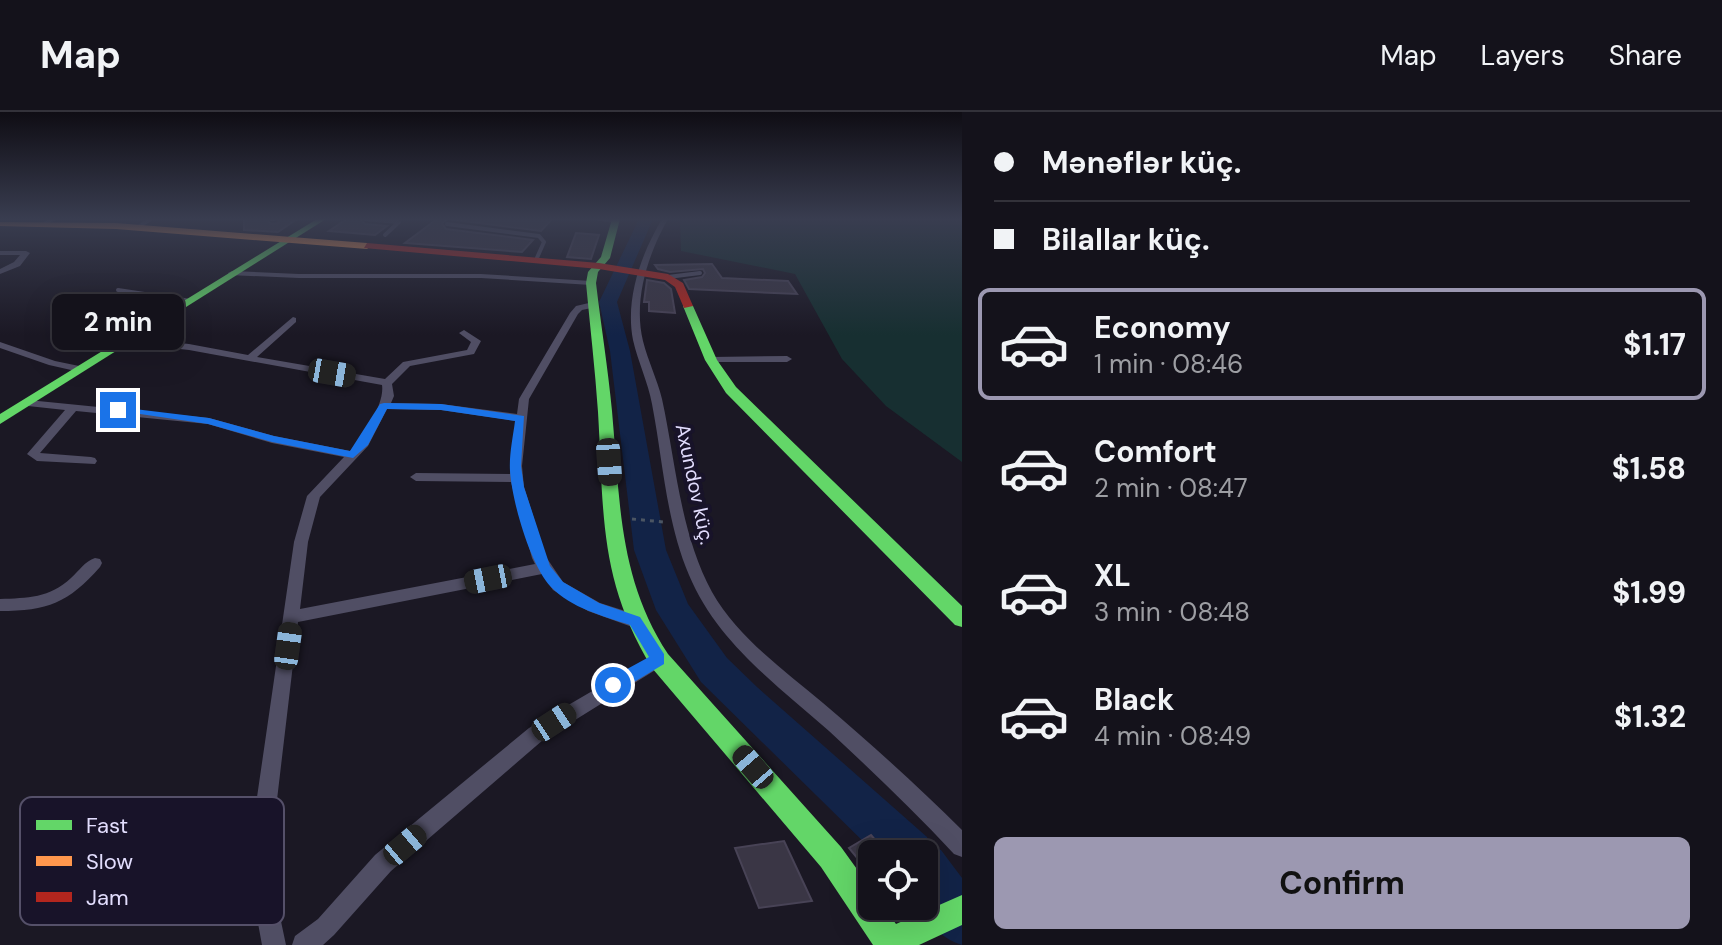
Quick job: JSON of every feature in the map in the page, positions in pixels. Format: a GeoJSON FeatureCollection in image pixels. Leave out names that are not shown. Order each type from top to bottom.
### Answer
{"type":"FeatureCollection","features":[{"type":"Feature","properties":{"kind":"street"},"geometry":{"type":"LineString","coordinates":[[0,272],[17,264],[22,258]]}},
{"type":"Feature","properties":{"kind":"street"},"geometry":{"type":"LineString","coordinates":[[0,420],[257,258]]}},
{"type":"Feature","properties":{"kind":"street"},"geometry":{"type":"LineString","coordinates":[[511,258],[600,272]]}},
{"type":"Feature","properties":{"kind":"street"},"geometry":{"type":"LineString","coordinates":[[605,258],[593,305],[618,565],[635,621],[659,659],[863,897],[890,944],[922,926],[962,910]]}},
{"type":"Feature","properties":{"kind":"street","name":"Axundov küç."},"geometry":{"type":"LineString","coordinates":[[644,258],[638,271],[637,339],[656,396],[681,524],[694,568],[708,598],[745,647],[915,798],[962,846]]}},
{"type":"Feature","properties":{"kind":"street"},"geometry":{"type":"LineString","coordinates":[[232,273],[481,276],[638,271],[668,277],[679,285],[711,360],[746,406],[955,604],[962,619]]}},
{"type":"Feature","properties":{"kind":"street"},"geometry":{"type":"LineString","coordinates":[[593,305],[579,308],[574,313],[550,359],[527,392],[521,418],[516,478],[544,568],[558,586],[585,603],[635,621]]}},
{"type":"Feature","properties":{"kind":"street"},"geometry":{"type":"LineString","coordinates":[[250,358],[293,320]]}},
{"type":"Feature","properties":{"kind":"street"},"geometry":{"type":"LineString","coordinates":[[387,383],[407,364],[471,352],[476,341],[464,333]]}},
{"type":"Feature","properties":{"kind":"street"},"geometry":{"type":"LineString","coordinates":[[125,340],[250,358],[387,383]]}},
{"type":"Feature","properties":{"kind":"street"},"geometry":{"type":"LineString","coordinates":[[0,345],[80,369]]}},
{"type":"Feature","properties":{"kind":"street"},"geometry":{"type":"LineString","coordinates":[[711,360],[787,359]]}},
{"type":"Feature","properties":{"kind":"street"},"geometry":{"type":"LineString","coordinates":[[266,797],[301,542],[314,496],[364,443],[389,396],[387,383]]}},
{"type":"Feature","properties":{"kind":"street"},"geometry":{"type":"LineString","coordinates":[[28,403],[209,421],[272,439],[353,455]]}},
{"type":"Feature","properties":{"kind":"street"},"geometry":{"type":"LineString","coordinates":[[384,406],[433,406],[521,418]]}},
{"type":"Feature","properties":{"kind":"street"},"geometry":{"type":"LineString","coordinates":[[73,408],[33,454],[91,461]]}},
{"type":"Feature","properties":{"kind":"street"},"geometry":{"type":"LineString","coordinates":[[416,477],[516,478]]}},
{"type":"Feature","properties":{"kind":"street"},"geometry":{"type":"LineString","coordinates":[[0,605],[41,605],[58,599],[72,590],[95,563]]}},
{"type":"Feature","properties":{"kind":"street"},"geometry":{"type":"LineString","coordinates":[[292,617],[544,568]]}},
{"type":"Feature","properties":{"kind":"street"},"geometry":{"type":"LineString","coordinates":[[304,945],[326,927],[383,863],[536,734],[659,659]]}},
{"type":"Feature","properties":{"kind":"street"},"geometry":{"type":"LineString","coordinates":[[270,925],[274,945]]}},
{"type":"Feature","properties":{"kind":"lane"},"geometry":{"type":"LineString","coordinates":[[668,277],[700,273]]}},
{"type":"Feature","properties":{"kind":"lane"},"geometry":{"type":"LineString","coordinates":[[118,290],[187,301]]}},
{"type":"Feature","properties":{"kind":"path"},"geometry":{"type":"LineString","coordinates":[[612,517],[681,524]]}},
{"type":"Feature","properties":{"kind":"green space"},"geometry":{"type":"Polygon","coordinates":[[[715,258],[962,258],[962,462],[886,406],[842,359],[795,274],[715,258]]]}},
{"type":"Feature","properties":{"kind":"building"},"geometry":{"type":"Polygon","coordinates":[[[712,264],[722,278],[788,281],[797,294],[689,289],[684,280],[702,277],[705,273],[703,269],[670,272],[655,265],[712,264]]]}},
{"type":"Feature","properties":{"kind":"building"},"geometry":{"type":"Polygon","coordinates":[[[647,280],[664,283],[671,289],[675,313],[649,311],[649,302],[644,302],[647,280]]]}},
{"type":"Feature","properties":{"kind":"building"},"geometry":{"type":"Polygon","coordinates":[[[784,841],[812,901],[759,908],[735,848],[784,841]]]}},
{"type":"Feature","properties":{"kind":"building"},"geometry":{"type":"Polygon","coordinates":[[[858,843],[858,859],[849,848],[858,843]]]}},
{"type":"Feature","properties":{"kind":"waterway"},"geometry":{"type":"LineString","coordinates":[[628,258],[608,302],[620,351],[650,550],[673,610],[714,670],[895,840]]}},
{"type":"Feature","properties":{"kind":"waterway"},"geometry":{"type":"LineString","coordinates":[[938,887],[962,920]]}},
{"type":"Feature","properties":{"kind":"traffic: fast"},"geometry":{"type":"LineString","coordinates":[[0,420],[260,258]]}},
{"type":"Feature","properties":{"kind":"traffic: fast"},"geometry":{"type":"LineString","coordinates":[[605,258],[593,272],[591,283],[604,396],[611,510],[621,573],[642,633],[660,661],[831,857],[892,945]]}},
{"type":"Feature","properties":{"kind":"traffic: fast"},"geometry":{"type":"LineString","coordinates":[[688,306],[711,360],[731,390],[962,619]]}},
{"type":"Feature","properties":{"kind":"traffic: fast"},"geometry":{"type":"LineString","coordinates":[[890,942],[962,910]]}},
{"type":"Feature","properties":{"kind":"traffic: jam"},"geometry":{"type":"LineString","coordinates":[[505,258],[599,266],[668,277],[679,285],[688,306]]}},
{"type":"Feature","properties":{"kind":"route"},"geometry":{"type":"LineString","coordinates":[[118,410],[209,421],[272,439],[353,455],[371,433],[384,406],[441,407],[521,418],[516,466],[518,487],[544,568],[558,586],[577,598],[635,621],[659,659],[613,685]]}}]}
